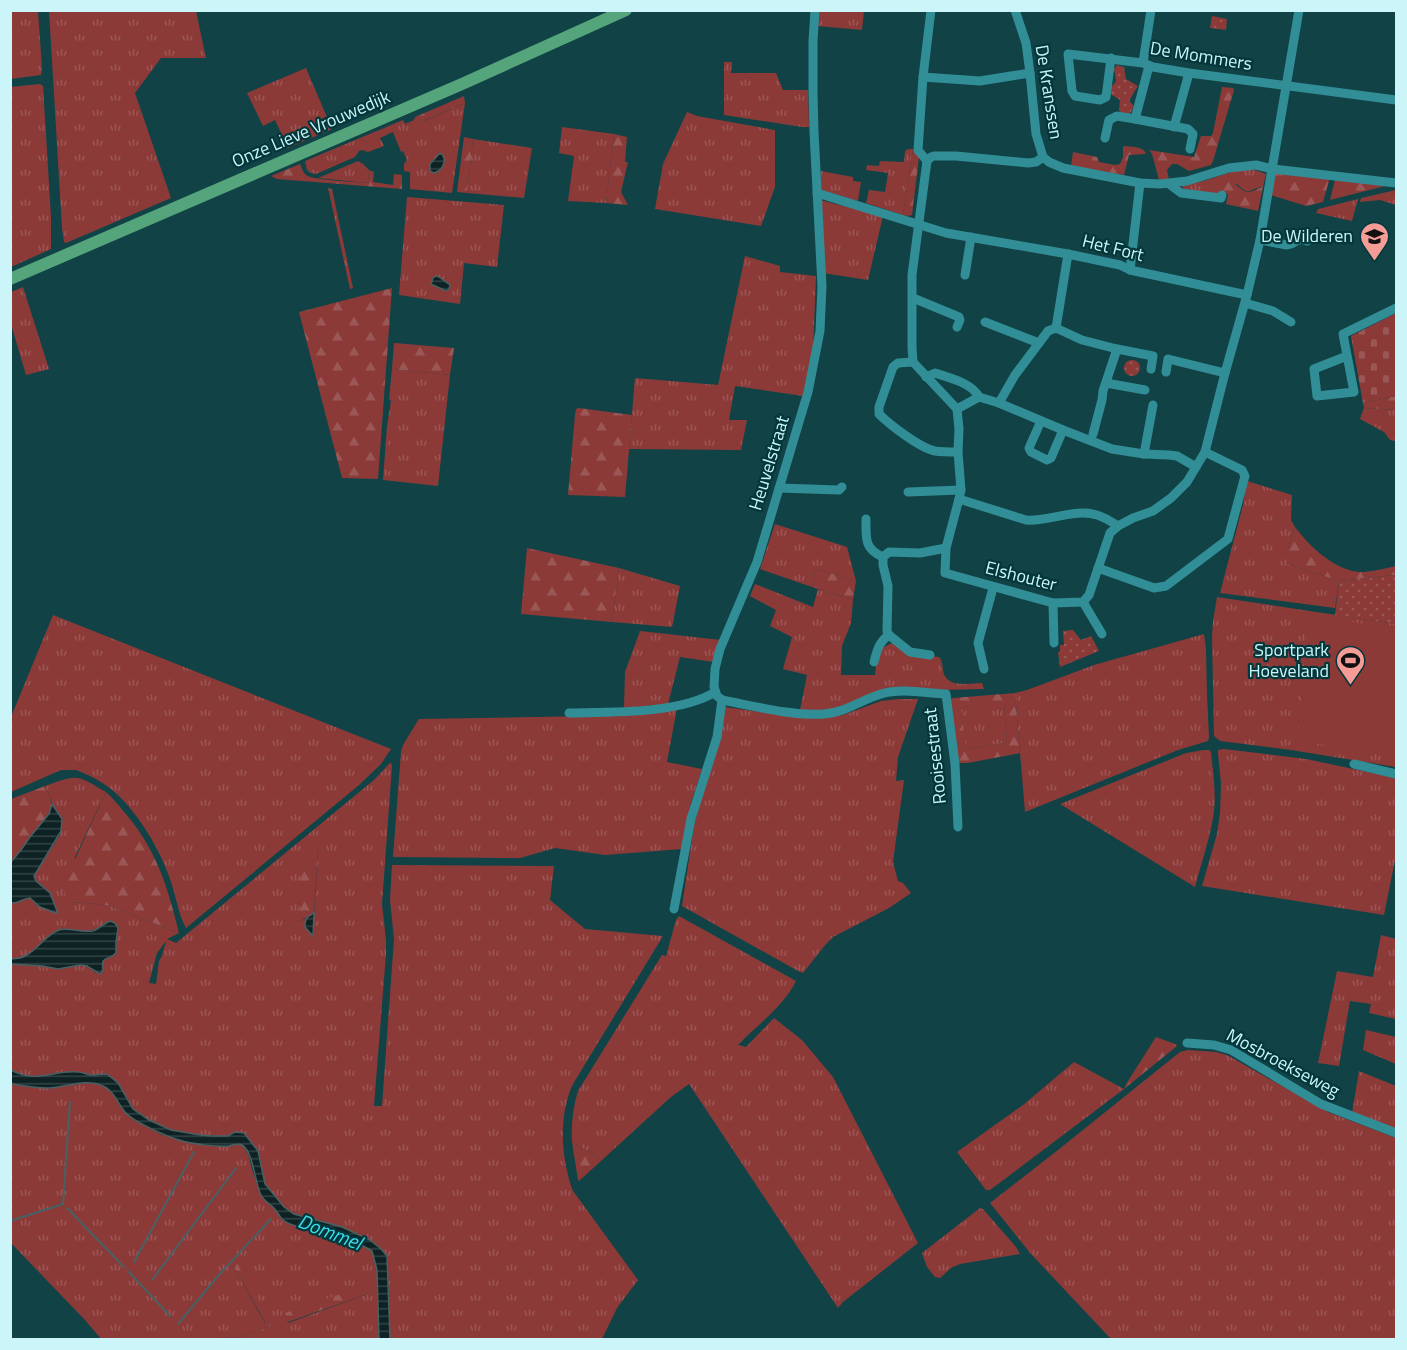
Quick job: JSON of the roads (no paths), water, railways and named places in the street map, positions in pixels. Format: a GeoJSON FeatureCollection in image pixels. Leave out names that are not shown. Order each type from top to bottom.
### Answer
{"type":"FeatureCollection","features":[{"type":"Feature","properties":{"kind":"main road","name":"Onze Lieve Vrouwedijk"},"geometry":{"type":"LineString","coordinates":[[10,279],[58,254],[629,11]]}},
{"type":"Feature","properties":{"kind":"street","name":"Heuvelstraat"},"geometry":{"type":"LineString","coordinates":[[715,692],[715,669],[720,649],[757,562],[808,392],[820,332],[822,286],[813,92],[815,10]]}},
{"type":"Feature","properties":{"kind":"street"},"geometry":{"type":"LineString","coordinates":[[927,161],[918,150],[922,77],[931,10]]}},
{"type":"Feature","properties":{"kind":"street","name":"De Kranssen"},"geometry":{"type":"LineString","coordinates":[[1015,10],[1026,43],[1036,134],[1043,157],[1048,162],[1062,168],[1140,183],[1169,184],[1229,168],[1256,165],[1396,183]]}},
{"type":"Feature","properties":{"kind":"street"},"geometry":{"type":"LineString","coordinates":[[1135,119],[1146,64],[1151,10]]}},
{"type":"Feature","properties":{"kind":"street"},"geometry":{"type":"LineString","coordinates":[[1102,634],[1083,603],[1089,595],[1110,533],[1133,518],[1153,511],[1171,498],[1187,482],[1205,452],[1260,240],[1299,10]]}},
{"type":"Feature","properties":{"kind":"street","name":"De Mommers"},"geometry":{"type":"LineString","coordinates":[[1111,58],[1106,97],[1100,100],[1075,96],[1072,92],[1068,54],[1111,58],[1189,73],[1396,100]]}},
{"type":"Feature","properties":{"kind":"street"},"geometry":{"type":"LineString","coordinates":[[922,77],[980,81],[1030,73]]}},
{"type":"Feature","properties":{"kind":"street"},"geometry":{"type":"LineString","coordinates":[[1174,127],[1189,73]]}},
{"type":"Feature","properties":{"kind":"street"},"geometry":{"type":"LineString","coordinates":[[1106,138],[1109,120],[1117,116],[1188,129],[1193,134],[1190,149]]}},
{"type":"Feature","properties":{"kind":"street"},"geometry":{"type":"LineString","coordinates":[[930,655],[910,652],[889,635],[887,631],[888,586],[883,565],[883,558],[889,552],[920,553],[946,548],[960,495],[957,409],[913,362],[912,275],[927,161],[934,156],[956,156],[1028,163],[1036,162],[1043,157]]}},
{"type":"Feature","properties":{"kind":"street"},"geometry":{"type":"LineString","coordinates":[[1130,270],[1140,183]]}},
{"type":"Feature","properties":{"kind":"street","name":"De Kranssen"},"geometry":{"type":"LineString","coordinates":[[1169,184],[1180,193],[1221,198],[1222,195]]}},
{"type":"Feature","properties":{"kind":"street","name":"Het Fort"},"geometry":{"type":"LineString","coordinates":[[817,193],[946,233],[1120,265],[1130,270],[1246,299],[1291,322]]}},
{"type":"Feature","properties":{"kind":"street"},"geometry":{"type":"LineString","coordinates":[[964,275],[971,237]]}},
{"type":"Feature","properties":{"kind":"street"},"geometry":{"type":"LineString","coordinates":[[1260,240],[1287,245],[1300,239],[1306,241]]}},
{"type":"Feature","properties":{"kind":"street"},"geometry":{"type":"LineString","coordinates":[[1056,328],[1068,254]]}},
{"type":"Feature","properties":{"kind":"street"},"geometry":{"type":"LineString","coordinates":[[913,298],[959,316],[957,327]]}},
{"type":"Feature","properties":{"kind":"street"},"geometry":{"type":"LineString","coordinates":[[1347,356],[1314,369],[1317,396],[1354,392],[1343,334],[1396,308]]}},
{"type":"Feature","properties":{"kind":"street"},"geometry":{"type":"LineString","coordinates":[[985,322],[1039,343]]}},
{"type":"Feature","properties":{"kind":"street"},"geometry":{"type":"LineString","coordinates":[[999,403],[1015,375],[1039,343],[1048,332],[1056,328]]}},
{"type":"Feature","properties":{"kind":"street"},"geometry":{"type":"LineString","coordinates":[[1056,328],[1082,340],[1153,356],[1151,369]]}},
{"type":"Feature","properties":{"kind":"street"},"geometry":{"type":"LineString","coordinates":[[1093,434],[1103,391],[1117,349]]}},
{"type":"Feature","properties":{"kind":"street"},"geometry":{"type":"LineString","coordinates":[[1166,372],[1168,359],[1225,373]]}},
{"type":"Feature","properties":{"kind":"street"},"geometry":{"type":"LineString","coordinates":[[913,362],[898,363],[893,367],[879,407],[879,414],[924,447],[935,451],[958,452]]}},
{"type":"Feature","properties":{"kind":"street"},"geometry":{"type":"LineString","coordinates":[[926,377],[935,373],[975,390],[979,397],[1112,448],[1144,454],[1177,456],[1196,467]]}},
{"type":"Feature","properties":{"kind":"street"},"geometry":{"type":"LineString","coordinates":[[1106,383],[1145,390]]}},
{"type":"Feature","properties":{"kind":"street"},"geometry":{"type":"LineString","coordinates":[[957,409],[979,397]]}},
{"type":"Feature","properties":{"kind":"street"},"geometry":{"type":"LineString","coordinates":[[1144,454],[1153,405]]}},
{"type":"Feature","properties":{"kind":"street"},"geometry":{"type":"LineString","coordinates":[[1041,421],[1029,448],[1031,452],[1047,460],[1051,458],[1064,430]]}},
{"type":"Feature","properties":{"kind":"street"},"geometry":{"type":"LineString","coordinates":[[1098,568],[1154,588],[1166,586],[1228,539],[1245,476],[1242,470],[1205,452]]}},
{"type":"Feature","properties":{"kind":"street"},"geometry":{"type":"LineString","coordinates":[[779,488],[838,490],[842,487]]}},
{"type":"Feature","properties":{"kind":"street"},"geometry":{"type":"LineString","coordinates":[[908,492],[960,495],[1026,520],[1087,514],[1098,515],[1118,526]]}},
{"type":"Feature","properties":{"kind":"street"},"geometry":{"type":"LineString","coordinates":[[866,519],[866,538],[869,546],[874,553],[883,558]]}},
{"type":"Feature","properties":{"kind":"street","name":"Elshouter"},"geometry":{"type":"LineString","coordinates":[[946,548],[945,573],[1053,603],[1083,603]]}},
{"type":"Feature","properties":{"kind":"street"},"geometry":{"type":"LineString","coordinates":[[984,669],[978,643],[993,588]]}},
{"type":"Feature","properties":{"kind":"street"},"geometry":{"type":"LineString","coordinates":[[1053,603],[1054,643]]}},
{"type":"Feature","properties":{"kind":"street"},"geometry":{"type":"LineString","coordinates":[[874,662],[878,647],[889,635]]}},
{"type":"Feature","properties":{"kind":"street"},"geometry":{"type":"LineString","coordinates":[[569,713],[624,712],[668,707],[698,701],[715,692],[722,700],[717,737],[691,819],[674,909]]}},
{"type":"Feature","properties":{"kind":"street","name":"Rooisestraat"},"geometry":{"type":"LineString","coordinates":[[722,700],[805,714],[826,714],[880,694],[893,692],[946,694],[955,764],[958,827]]}},
{"type":"Feature","properties":{"kind":"street"},"geometry":{"type":"LineString","coordinates":[[1354,764],[1396,774]]}},
{"type":"Feature","properties":{"kind":"street","name":"Mosbroekseweg"},"geometry":{"type":"LineString","coordinates":[[1187,1043],[1214,1045],[1231,1050],[1321,1104],[1396,1133]]}},
{"type":"Feature","properties":{"kind":"water"},"geometry":{"type":"Polygon","coordinates":[[[439,154],[442,154],[444,163],[441,169],[434,173],[430,171],[430,164],[439,154]]]}},
{"type":"Feature","properties":{"kind":"water"},"geometry":{"type":"Polygon","coordinates":[[[436,276],[450,285],[449,289],[446,291],[431,284],[436,276]]]}},
{"type":"Feature","properties":{"kind":"water"},"geometry":{"type":"Polygon","coordinates":[[[52,804],[62,819],[61,831],[34,876],[36,881],[50,893],[56,913],[40,907],[30,898],[10,903],[11,862],[49,814],[52,804]]]}},
{"type":"Feature","properties":{"kind":"water"},"geometry":{"type":"Polygon","coordinates":[[[314,913],[313,936],[305,924],[307,918],[314,913]]]}},
{"type":"Feature","properties":{"kind":"water"},"geometry":{"type":"Polygon","coordinates":[[[110,921],[118,928],[116,953],[104,960],[100,974],[87,966],[80,965],[58,969],[11,964],[11,959],[21,958],[30,953],[59,930],[93,931],[110,921]]]}},
{"type":"Feature","properties":{"kind":"water","name":"Dommel"},"geometry":{"type":"Polygon","coordinates":[[[11,1070],[29,1076],[69,1072],[107,1074],[118,1083],[133,1109],[149,1120],[171,1130],[212,1136],[228,1136],[235,1132],[244,1133],[258,1151],[265,1184],[284,1207],[294,1214],[342,1227],[370,1240],[387,1256],[390,1339],[379,1339],[377,1270],[372,1251],[338,1235],[292,1225],[282,1219],[261,1195],[249,1154],[242,1145],[210,1146],[179,1140],[130,1117],[111,1091],[103,1086],[90,1083],[49,1088],[17,1085],[11,1083],[11,1070]]]}},
{"type":"Feature","properties":{"kind":"waterway"},"geometry":{"type":"LineString","coordinates":[[10,1221],[63,1204],[70,1102]]}},
{"type":"Feature","properties":{"kind":"waterway"},"geometry":{"type":"LineString","coordinates":[[134,1262],[194,1152]]}},
{"type":"Feature","properties":{"kind":"waterway"},"geometry":{"type":"LineString","coordinates":[[152,1280],[236,1168]]}},
{"type":"Feature","properties":{"kind":"waterway"},"geometry":{"type":"LineString","coordinates":[[67,1208],[124,1267]]}},
{"type":"Feature","properties":{"kind":"waterway"},"geometry":{"type":"LineString","coordinates":[[178,1324],[217,1277],[271,1219]]}},
{"type":"Feature","properties":{"kind":"waterway"},"geometry":{"type":"LineString","coordinates":[[128,1271],[170,1316]]}},
{"type":"Feature","properties":{"kind":"place","name":"De Wilderen"},"geometry":{"type":"Point","coordinates":[1374,262]}},
{"type":"Feature","properties":{"kind":"place","name":"Sportpark Hoeveland"},"geometry":{"type":"Point","coordinates":[1350,686]}}]}
